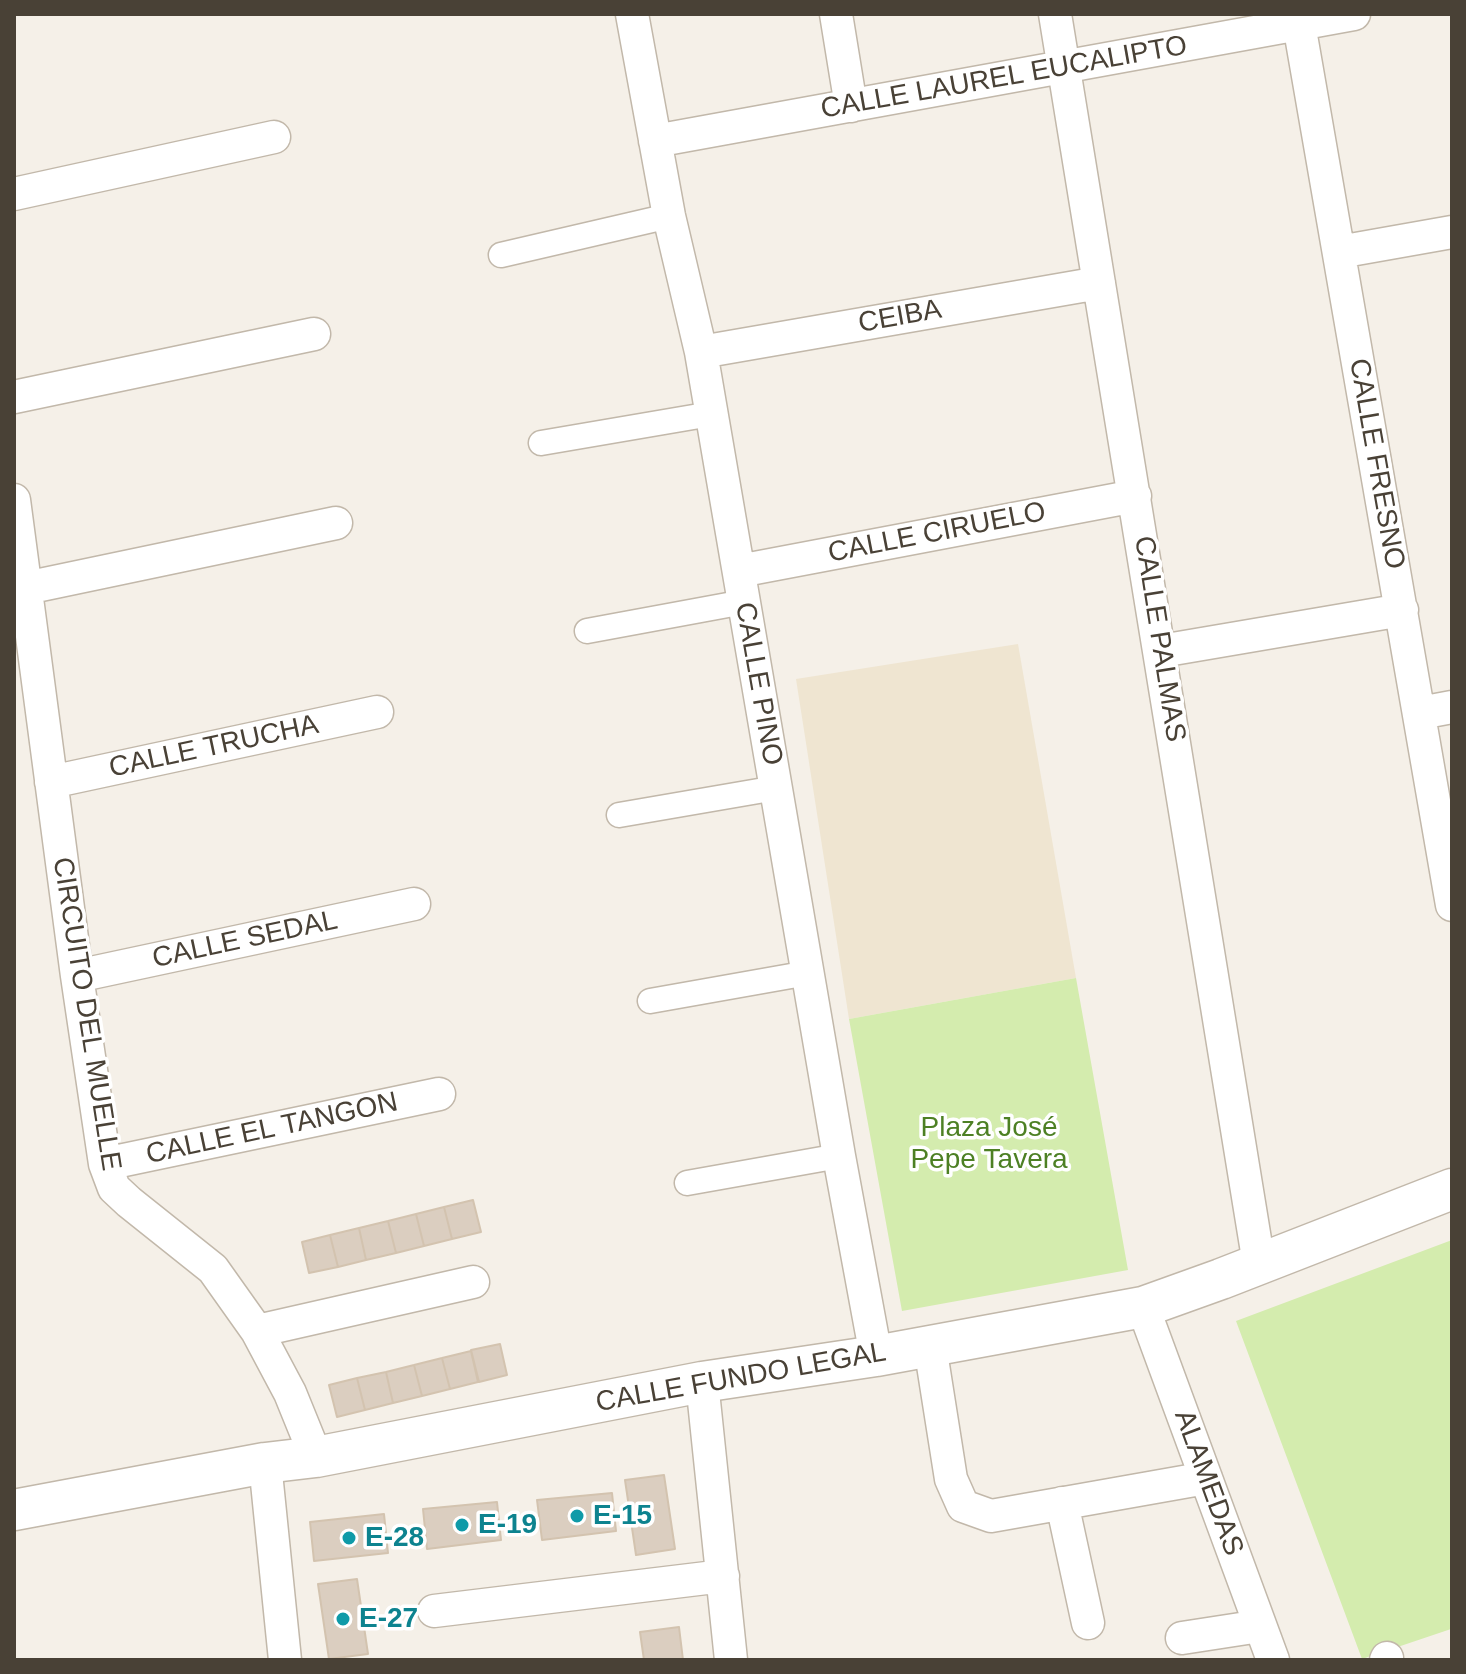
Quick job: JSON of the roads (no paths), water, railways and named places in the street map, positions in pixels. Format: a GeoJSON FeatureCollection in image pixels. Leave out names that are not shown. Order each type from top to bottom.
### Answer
{"type":"FeatureCollection","features":[{"type":"Feature","properties":{"kind":"street","name":"CALLE PINO"},"geometry":{"type":"LineString","coordinates":[[632,14],[669,216],[701,352],[876,1356]]}},
{"type":"Feature","properties":{"kind":"street"},"geometry":{"type":"LineString","coordinates":[[836,14],[851,106]]}},
{"type":"Feature","properties":{"kind":"street","name":"CALLE PALMAS"},"geometry":{"type":"LineString","coordinates":[[1055,14],[1259,1264]]}},
{"type":"Feature","properties":{"kind":"street","name":"CALLE LAUREL EUCALIPTO"},"geometry":{"type":"LineString","coordinates":[[655,141],[1064,67],[1283,22],[1354,14]]}},
{"type":"Feature","properties":{"kind":"street","name":"CALLE FRESNO"},"geometry":{"type":"LineString","coordinates":[[1283,22],[1339,252],[1452,905]]}},
{"type":"Feature","properties":{"kind":"street"},"geometry":{"type":"LineString","coordinates":[[14,194],[274,137]]}},
{"type":"Feature","properties":{"kind":"street"},"geometry":{"type":"LineString","coordinates":[[501,255],[669,216]]}},
{"type":"Feature","properties":{"kind":"street"},"geometry":{"type":"LineString","coordinates":[[1339,252],[1452,232]]}},
{"type":"Feature","properties":{"kind":"street","name":"CEIBA"},"geometry":{"type":"LineString","coordinates":[[701,352],[1099,283]]}},
{"type":"Feature","properties":{"kind":"street"},"geometry":{"type":"LineString","coordinates":[[14,397],[314,334]]}},
{"type":"Feature","properties":{"kind":"street"},"geometry":{"type":"LineString","coordinates":[[541,443],[711,414]]}},
{"type":"Feature","properties":{"kind":"street","name":"CALLE CIRUELO"},"geometry":{"type":"LineString","coordinates":[[741,586],[1135,496]]}},
{"type":"Feature","properties":{"kind":"street","name":"CIRCUITO DEL MUELLE"},"geometry":{"type":"LineString","coordinates":[[14,500],[105,1164],[114,1188],[121,1195],[213,1269],[257,1331],[290,1393],[316,1457]]}},
{"type":"Feature","properties":{"kind":"street"},"geometry":{"type":"LineString","coordinates":[[26,588],[336,523]]}},
{"type":"Feature","properties":{"kind":"street"},"geometry":{"type":"LineString","coordinates":[[587,631],[741,586]]}},
{"type":"Feature","properties":{"kind":"street"},"geometry":{"type":"LineString","coordinates":[[1161,651],[1402,610]]}},
{"type":"Feature","properties":{"kind":"street"},"geometry":{"type":"LineString","coordinates":[[1420,713],[1452,707]]}},
{"type":"Feature","properties":{"kind":"street","name":"CALLE TRUCHA"},"geometry":{"type":"LineString","coordinates":[[51,782],[377,712]]}},
{"type":"Feature","properties":{"kind":"street"},"geometry":{"type":"LineString","coordinates":[[619,815],[776,788]]}},
{"type":"Feature","properties":{"kind":"street","name":"CALLE SEDAL"},"geometry":{"type":"LineString","coordinates":[[77,976],[414,904]]}},
{"type":"Feature","properties":{"kind":"street"},"geometry":{"type":"LineString","coordinates":[[650,1001],[808,973]]}},
{"type":"Feature","properties":{"kind":"street","name":"CALLE EL TANGON"},"geometry":{"type":"LineString","coordinates":[[105,1164],[439,1094]]}},
{"type":"Feature","properties":{"kind":"street"},"geometry":{"type":"LineString","coordinates":[[687,1183],[839,1156]]}},
{"type":"Feature","properties":{"kind":"street","name":"CALLE FUNDO LEGAL"},"geometry":{"type":"LineString","coordinates":[[14,1510],[265,1463],[316,1457],[702,1382],[876,1356],[1143,1307],[1452,1189]]}},
{"type":"Feature","properties":{"kind":"street"},"geometry":{"type":"LineString","coordinates":[[257,1331],[473,1282]]}},
{"type":"Feature","properties":{"kind":"street","name":"ALAMEDAS"},"geometry":{"type":"LineString","coordinates":[[1143,1307],[1273,1660]]}},
{"type":"Feature","properties":{"kind":"street"},"geometry":{"type":"LineString","coordinates":[[930,1346],[951,1479],[963,1506],[991,1516],[1206,1478]]}},
{"type":"Feature","properties":{"kind":"street"},"geometry":{"type":"LineString","coordinates":[[702,1382],[731,1660]]}},
{"type":"Feature","properties":{"kind":"street"},"geometry":{"type":"LineString","coordinates":[[265,1463],[285,1660]]}},
{"type":"Feature","properties":{"kind":"street"},"geometry":{"type":"LineString","coordinates":[[1062,1503],[1088,1623]]}},
{"type":"Feature","properties":{"kind":"street"},"geometry":{"type":"LineString","coordinates":[[434,1611],[723,1576]]}},
{"type":"Feature","properties":{"kind":"street"},"geometry":{"type":"LineString","coordinates":[[1182,1638],[1260,1626]]}},
{"type":"Feature","properties":{"kind":"place","name":"E-15"},"geometry":{"type":"Point","coordinates":[577,1516]}},
{"type":"Feature","properties":{"kind":"place","name":"E-19"},"geometry":{"type":"Point","coordinates":[462,1525]}},
{"type":"Feature","properties":{"kind":"place","name":"E-28"},"geometry":{"type":"Point","coordinates":[349,1538]}},
{"type":"Feature","properties":{"kind":"place","name":"E-27"},"geometry":{"type":"Point","coordinates":[343,1619]}},
{"type":"Feature","properties":{"kind":"park label","name":"Plaza José Pepe Tavera"},"geometry":{"type":"Point","coordinates":[989,1144]}}]}
